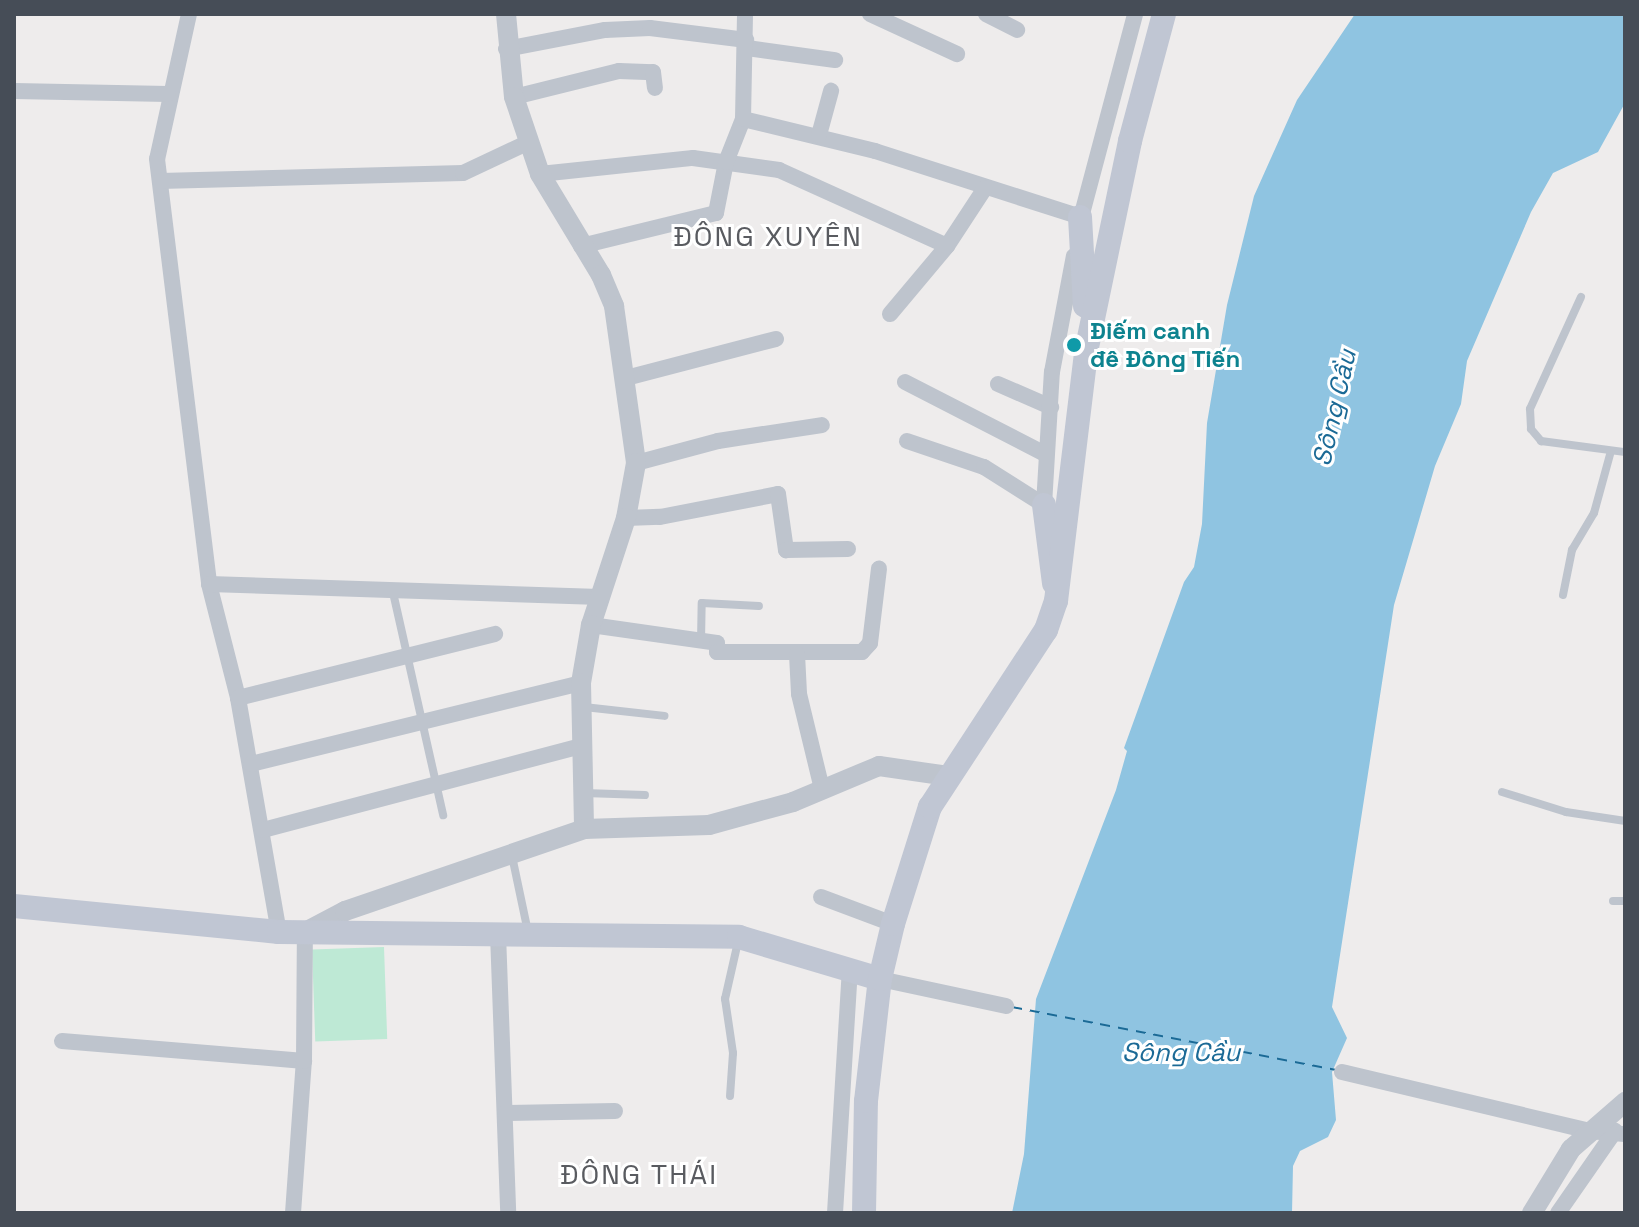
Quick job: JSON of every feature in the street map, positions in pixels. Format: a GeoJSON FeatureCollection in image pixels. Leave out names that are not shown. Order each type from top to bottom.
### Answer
{"type":"FeatureCollection","features":[{"type":"Feature","properties":{"kind":"main road"},"geometry":{"type":"LineString","coordinates":[[864,1213],[864,1128],[880,979],[893,924],[920,827],[948,776],[1027,660],[1056,601],[1086,352],[1130,141],[1164,14]]}},
{"type":"Feature","properties":{"kind":"main road"},"geometry":{"type":"LineString","coordinates":[[1080,217],[1086,352]]}},
{"type":"Feature","properties":{"kind":"main road"},"geometry":{"type":"LineString","coordinates":[[1044,505],[1056,601]]}},
{"type":"Feature","properties":{"kind":"main road"},"geometry":{"type":"LineString","coordinates":[[14,906],[279,932],[739,937],[880,979]]}},
{"type":"Feature","properties":{"kind":"street"},"geometry":{"type":"LineString","coordinates":[[189,14],[158,141],[160,181],[209,584],[238,698],[279,932]]}},
{"type":"Feature","properties":{"kind":"street"},"geometry":{"type":"LineString","coordinates":[[506,14],[506,49],[514,97],[540,174],[608,288],[626,378],[636,463],[626,518],[591,625],[581,683],[579,707],[584,829]]}},
{"type":"Feature","properties":{"kind":"street"},"geometry":{"type":"LineString","coordinates":[[581,246],[716,213],[726,162],[743,119],[745,14]]}},
{"type":"Feature","properties":{"kind":"street"},"geometry":{"type":"LineString","coordinates":[[870,14],[957,54]]}},
{"type":"Feature","properties":{"kind":"street"},"geometry":{"type":"LineString","coordinates":[[986,14],[1017,30]]}},
{"type":"Feature","properties":{"kind":"street"},"geometry":{"type":"LineString","coordinates":[[1044,505],[1043,453],[1051,407],[1052,372],[1080,217],[1135,14]]}},
{"type":"Feature","properties":{"kind":"street"},"geometry":{"type":"LineString","coordinates":[[506,49],[605,30],[650,28],[835,60]]}},
{"type":"Feature","properties":{"kind":"street"},"geometry":{"type":"LineString","coordinates":[[514,97],[619,71],[653,72],[655,88]]}},
{"type":"Feature","properties":{"kind":"street"},"geometry":{"type":"LineString","coordinates":[[14,91],[168,94]]}},
{"type":"Feature","properties":{"kind":"street"},"geometry":{"type":"LineString","coordinates":[[819,135],[831,91]]}},
{"type":"Feature","properties":{"kind":"street"},"geometry":{"type":"LineString","coordinates":[[743,119],[819,135],[1080,217]]}},
{"type":"Feature","properties":{"kind":"street"},"geometry":{"type":"LineString","coordinates":[[160,181],[463,173],[529,142]]}},
{"type":"Feature","properties":{"kind":"street"},"geometry":{"type":"LineString","coordinates":[[540,174],[693,158],[779,170],[947,246]]}},
{"type":"Feature","properties":{"kind":"street"},"geometry":{"type":"LineString","coordinates":[[890,314],[947,246],[985,188]]}},
{"type":"Feature","properties":{"kind":"street"},"geometry":{"type":"LineString","coordinates":[[626,378],[776,339]]}},
{"type":"Feature","properties":{"kind":"street"},"geometry":{"type":"LineString","coordinates":[[905,382],[1043,453]]}},
{"type":"Feature","properties":{"kind":"street"},"geometry":{"type":"LineString","coordinates":[[998,384],[1051,407]]}},
{"type":"Feature","properties":{"kind":"street"},"geometry":{"type":"LineString","coordinates":[[636,463],[718,441],[822,425]]}},
{"type":"Feature","properties":{"kind":"street"},"geometry":{"type":"LineString","coordinates":[[907,441],[984,467],[1044,505]]}},
{"type":"Feature","properties":{"kind":"street"},"geometry":{"type":"LineString","coordinates":[[626,518],[660,517],[778,494],[786,550],[848,549]]}},
{"type":"Feature","properties":{"kind":"street"},"geometry":{"type":"LineString","coordinates":[[591,625],[717,643],[717,652],[862,652],[870,643],[879,569]]}},
{"type":"Feature","properties":{"kind":"street"},"geometry":{"type":"LineString","coordinates":[[209,584],[392,587],[600,597]]}},
{"type":"Feature","properties":{"kind":"street"},"geometry":{"type":"LineString","coordinates":[[238,698],[495,634]]}},
{"type":"Feature","properties":{"kind":"street"},"geometry":{"type":"LineString","coordinates":[[797,654],[799,694],[822,789]]}},
{"type":"Feature","properties":{"kind":"street"},"geometry":{"type":"LineString","coordinates":[[251,764],[581,683]]}},
{"type":"Feature","properties":{"kind":"street"},"geometry":{"type":"LineString","coordinates":[[263,830],[581,746]]}},
{"type":"Feature","properties":{"kind":"street"},"geometry":{"type":"LineString","coordinates":[[293,1213],[304,1061],[305,932],[345,911],[584,829],[709,825],[768,811],[879,766],[948,776]]}},
{"type":"Feature","properties":{"kind":"street"},"geometry":{"type":"LineString","coordinates":[[821,897],[893,924]]}},
{"type":"Feature","properties":{"kind":"street"},"geometry":{"type":"LineString","coordinates":[[498,934],[508,1213]]}},
{"type":"Feature","properties":{"kind":"street"},"geometry":{"type":"LineString","coordinates":[[835,1213],[850,969]]}},
{"type":"Feature","properties":{"kind":"street"},"geometry":{"type":"LineString","coordinates":[[880,979],[1006,1006]]}},
{"type":"Feature","properties":{"kind":"street"},"geometry":{"type":"LineString","coordinates":[[62,1041],[304,1061]]}},
{"type":"Feature","properties":{"kind":"street"},"geometry":{"type":"LineString","coordinates":[[1342,1072],[1589,1131],[1620,1133]]}},
{"type":"Feature","properties":{"kind":"street"},"geometry":{"type":"LineString","coordinates":[[1532,1213],[1571,1149],[1625,1102]]}},
{"type":"Feature","properties":{"kind":"street"},"geometry":{"type":"LineString","coordinates":[[505,1113],[615,1111]]}},
{"type":"Feature","properties":{"kind":"street"},"geometry":{"type":"LineString","coordinates":[[1558,1213],[1620,1133]]}},
{"type":"Feature","properties":{"kind":"lane"},"geometry":{"type":"LineString","coordinates":[[1581,297],[1530,409],[1531,429],[1541,441],[1625,452]]}},
{"type":"Feature","properties":{"kind":"lane"},"geometry":{"type":"LineString","coordinates":[[1563,595],[1572,550],[1594,513],[1611,451]]}},
{"type":"Feature","properties":{"kind":"lane"},"geometry":{"type":"LineString","coordinates":[[392,587],[443,815]]}},
{"type":"Feature","properties":{"kind":"lane"},"geometry":{"type":"LineString","coordinates":[[701,643],[702,603],[759,606]]}},
{"type":"Feature","properties":{"kind":"lane"},"geometry":{"type":"LineString","coordinates":[[579,707],[665,716]]}},
{"type":"Feature","properties":{"kind":"lane"},"geometry":{"type":"LineString","coordinates":[[1502,792],[1566,812],[1625,821]]}},
{"type":"Feature","properties":{"kind":"lane"},"geometry":{"type":"LineString","coordinates":[[583,793],[645,795]]}},
{"type":"Feature","properties":{"kind":"lane"},"geometry":{"type":"LineString","coordinates":[[512,855],[528,934]]}},
{"type":"Feature","properties":{"kind":"lane"},"geometry":{"type":"LineString","coordinates":[[1613,901],[1625,901]]}},
{"type":"Feature","properties":{"kind":"lane"},"geometry":{"type":"LineString","coordinates":[[730,1096],[733,1053],[725,999],[739,937]]}},
{"type":"Feature","properties":{"kind":"green space"},"geometry":{"type":"Polygon","coordinates":[[[384,947],[387,1039],[315,1041],[312,950],[384,947]]]}},
{"type":"Feature","properties":{"kind":"water","name":"Sông Cầu"},"geometry":{"type":"Polygon","coordinates":[[[1355,14],[1625,14],[1625,103],[1598,152],[1553,173],[1531,212],[1467,361],[1461,404],[1435,466],[1394,605],[1332,1007],[1347,1038],[1332,1072],[1336,1120],[1328,1137],[1300,1151],[1293,1166],[1292,1213],[1012,1213],[1024,1154],[1036,999],[1116,790],[1127,751],[1124,748],[1184,582],[1194,567],[1202,524],[1207,423],[1227,305],[1254,196],[1297,100],[1355,14]]]}},
{"type":"Feature","properties":{"kind":"building","name":"Điếm canh đê Đông Tiến"},"geometry":{"type":"Polygon","coordinates":[[[1068,336],[1082,338],[1080,354],[1066,352],[1068,336]]]}},
{"type":"Feature","properties":{"kind":"ferry route"},"geometry":{"type":"LineString","coordinates":[[1012,1007],[1335,1070]]}},
{"type":"Feature","properties":{"kind":"place","name":"Điếm canh đê Đông Tiến"},"geometry":{"type":"Point","coordinates":[1074,345]}},
{"type":"Feature","properties":{"kind":"district","name":"ĐÔNG XUYÊN"},"geometry":{"type":"Point","coordinates":[768,236]}},
{"type":"Feature","properties":{"kind":"district","name":"ĐÔNG THÁI"},"geometry":{"type":"Point","coordinates":[639,1174]}}]}
